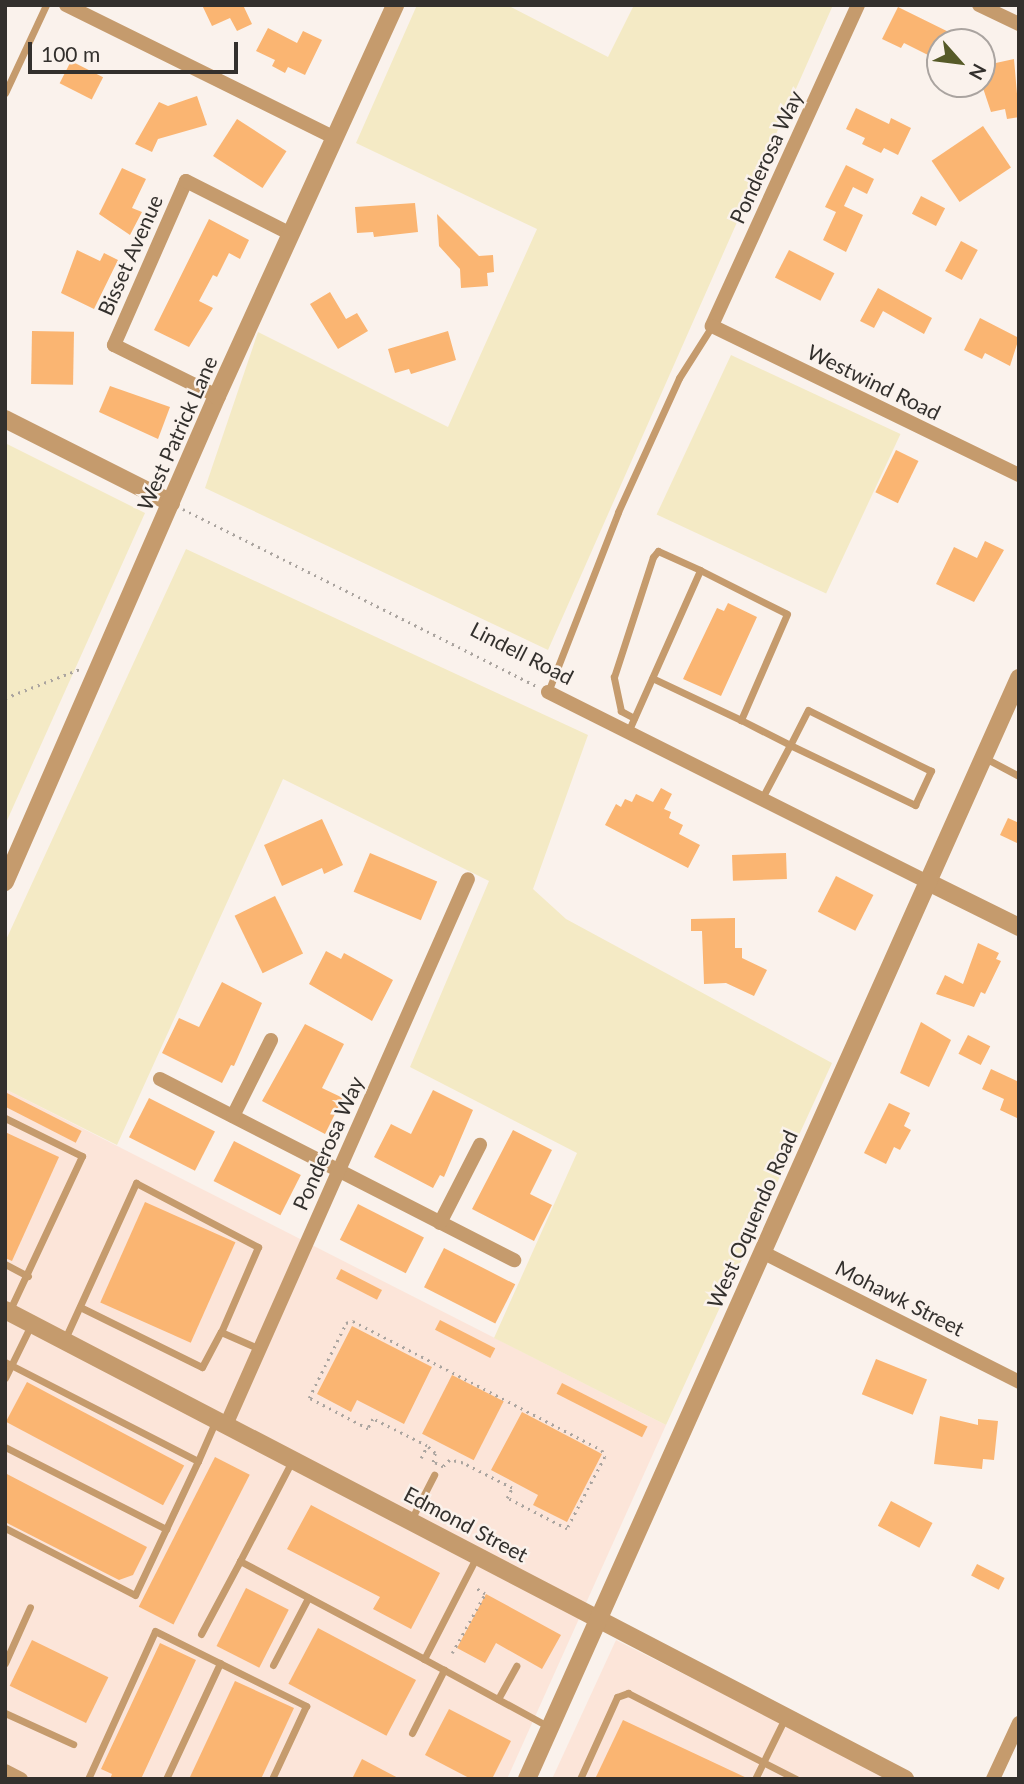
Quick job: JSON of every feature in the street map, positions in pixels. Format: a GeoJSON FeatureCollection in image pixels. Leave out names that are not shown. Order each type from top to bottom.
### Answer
{"type":"FeatureCollection","features":[{"type":"Feature","properties":{"kind":"street"},"geometry":{"type":"LineString","coordinates":[[66,5],[335,138]]}},
{"type":"Feature","properties":{"kind":"street","name":"West Patrick Lane"},"geometry":{"type":"LineString","coordinates":[[7,873],[217,396],[395,5]]}},
{"type":"Feature","properties":{"kind":"street","name":"Ponderosa Way"},"geometry":{"type":"LineString","coordinates":[[712,326],[858,5]]}},
{"type":"Feature","properties":{"kind":"street"},"geometry":{"type":"LineString","coordinates":[[979,5],[1019,24]]}},
{"type":"Feature","properties":{"kind":"street","name":"Bisset Avenue"},"geometry":{"type":"LineString","coordinates":[[217,396],[114,345],[186,181],[291,234]]}},
{"type":"Feature","properties":{"kind":"street","name":"Westwind Road"},"geometry":{"type":"LineString","coordinates":[[712,326],[1019,475]]}},
{"type":"Feature","properties":{"kind":"street"},"geometry":{"type":"LineString","coordinates":[[5,419],[171,503]]}},
{"type":"Feature","properties":{"kind":"street","name":"West Oquendo Road"},"geometry":{"type":"LineString","coordinates":[[527,1779],[1019,678]]}},
{"type":"Feature","properties":{"kind":"street","name":"Lindell Road"},"geometry":{"type":"LineString","coordinates":[[548,692],[1019,927]]}},
{"type":"Feature","properties":{"kind":"street","name":"Ponderosa Way"},"geometry":{"type":"LineString","coordinates":[[221,1422],[260,1349],[468,879]]}},
{"type":"Feature","properties":{"kind":"street"},"geometry":{"type":"LineString","coordinates":[[233,1116],[271,1040]]}},
{"type":"Feature","properties":{"kind":"street"},"geometry":{"type":"LineString","coordinates":[[160,1079],[514,1260]]}},
{"type":"Feature","properties":{"kind":"street"},"geometry":{"type":"LineString","coordinates":[[440,1223],[480,1145]]}},
{"type":"Feature","properties":{"kind":"street","name":"Mohawk Street"},"geometry":{"type":"LineString","coordinates":[[762,1252],[1019,1382]]}},
{"type":"Feature","properties":{"kind":"street","name":"Edmond Street"},"geometry":{"type":"LineString","coordinates":[[7,1311],[905,1779]]}},
{"type":"Feature","properties":{"kind":"street"},"geometry":{"type":"LineString","coordinates":[[993,1779],[1019,1723]]}},
{"type":"Feature","properties":{"kind":"street"},"geometry":{"type":"LineString","coordinates":[[5,1771],[21,1779]]}},
{"type":"Feature","properties":{"kind":"lane"},"geometry":{"type":"LineString","coordinates":[[5,93],[46,5]]}},
{"type":"Feature","properties":{"kind":"lane"},"geometry":{"type":"LineString","coordinates":[[548,692],[618,512],[679,378],[712,326]]}},
{"type":"Feature","properties":{"kind":"lane"},"geometry":{"type":"LineString","coordinates":[[634,718],[621,711],[614,677],[653,557],[658,551],[787,614],[741,720]]}},
{"type":"Feature","properties":{"kind":"lane"},"geometry":{"type":"LineString","coordinates":[[628,732],[700,570]]}},
{"type":"Feature","properties":{"kind":"lane"},"geometry":{"type":"LineString","coordinates":[[652,678],[741,720],[790,745],[915,805],[931,771],[808,710],[790,745],[762,799]]}},
{"type":"Feature","properties":{"kind":"lane"},"geometry":{"type":"LineString","coordinates":[[984,757],[1019,776]]}},
{"type":"Feature","properties":{"kind":"lane"},"geometry":{"type":"LineString","coordinates":[[5,1118],[82,1156],[28,1276],[7,1311]]}},
{"type":"Feature","properties":{"kind":"lane"},"geometry":{"type":"LineString","coordinates":[[64,1341],[136,1183],[258,1247],[221,1332],[202,1367],[80,1307]]}},
{"type":"Feature","properties":{"kind":"lane"},"geometry":{"type":"LineString","coordinates":[[5,1264],[28,1276]]}},
{"type":"Feature","properties":{"kind":"lane"},"geometry":{"type":"LineString","coordinates":[[5,1378],[8,1363],[31,1324]]}},
{"type":"Feature","properties":{"kind":"lane"},"geometry":{"type":"LineString","coordinates":[[221,1332],[260,1349]]}},
{"type":"Feature","properties":{"kind":"lane"},"geometry":{"type":"LineString","coordinates":[[8,1363],[198,1461]]}},
{"type":"Feature","properties":{"kind":"lane"},"geometry":{"type":"LineString","coordinates":[[5,1528],[135,1595],[198,1461],[221,1422]]}},
{"type":"Feature","properties":{"kind":"lane"},"geometry":{"type":"LineString","coordinates":[[5,1447],[166,1529]]}},
{"type":"Feature","properties":{"kind":"lane"},"geometry":{"type":"LineString","coordinates":[[201,1634],[293,1459]]}},
{"type":"Feature","properties":{"kind":"lane"},"geometry":{"type":"LineString","coordinates":[[411,1520],[434,1475]]}},
{"type":"Feature","properties":{"kind":"lane"},"geometry":{"type":"LineString","coordinates":[[424,1659],[478,1555]]}},
{"type":"Feature","properties":{"kind":"lane"},"geometry":{"type":"LineString","coordinates":[[240,1561],[550,1727]]}},
{"type":"Feature","properties":{"kind":"lane"},"geometry":{"type":"LineString","coordinates":[[274,1665],[308,1598]]}},
{"type":"Feature","properties":{"kind":"lane"},"geometry":{"type":"LineString","coordinates":[[5,1663],[30,1607]]}},
{"type":"Feature","properties":{"kind":"lane"},"geometry":{"type":"LineString","coordinates":[[88,1779],[155,1631],[306,1706],[272,1779]]}},
{"type":"Feature","properties":{"kind":"lane"},"geometry":{"type":"LineString","coordinates":[[166,1779],[220,1664]]}},
{"type":"Feature","properties":{"kind":"lane"},"geometry":{"type":"LineString","coordinates":[[498,1699],[516,1666]]}},
{"type":"Feature","properties":{"kind":"lane"},"geometry":{"type":"LineString","coordinates":[[412,1733],[444,1670]]}},
{"type":"Feature","properties":{"kind":"lane"},"geometry":{"type":"LineString","coordinates":[[580,1779],[621,1693],[634,1695],[796,1779]]}},
{"type":"Feature","properties":{"kind":"lane"},"geometry":{"type":"LineString","coordinates":[[5,1713],[73,1744]]}},
{"type":"Feature","properties":{"kind":"lane"},"geometry":{"type":"LineString","coordinates":[[755,1779],[786,1717]]}},
{"type":"Feature","properties":{"kind":"path","name":"Lindell Road"},"geometry":{"type":"LineString","coordinates":[[171,503],[548,692]]}},
{"type":"Feature","properties":{"kind":"path"},"geometry":{"type":"LineString","coordinates":[[5,698],[102,660]]}},
{"type":"Feature","properties":{"kind":"path"},"geometry":{"type":"LineString","coordinates":[[353,1321],[465,1376],[602,1450],[606,1457],[567,1529],[507,1498],[512,1488],[463,1463],[450,1460],[443,1467],[433,1462],[435,1453],[427,1446],[373,1419],[368,1429],[309,1398],[346,1323],[353,1321]]}},
{"type":"Feature","properties":{"kind":"path"},"geometry":{"type":"LineString","coordinates":[[421,1458],[427,1446]]}},
{"type":"Feature","properties":{"kind":"path"},"geometry":{"type":"LineString","coordinates":[[452,1653],[485,1594],[474,1587]]}},
{"type":"Feature","properties":{"kind":"shaded area"},"geometry":{"type":"Polygon","coordinates":[[[5,1089],[666,1425],[507,1779],[5,1779],[5,1089]]]}},
{"type":"Feature","properties":{"kind":"shaded area"},"geometry":{"type":"Polygon","coordinates":[[[616,1640],[893,1779],[552,1779],[616,1640]]]}},
{"type":"Feature","properties":{"kind":"sand"},"geometry":{"type":"Polygon","coordinates":[[[417,5],[507,5],[608,57],[634,5],[833,5],[548,650],[205,488],[258,332],[448,427],[537,229],[356,143],[417,5]]]}},
{"type":"Feature","properties":{"kind":"sand"},"geometry":{"type":"Polygon","coordinates":[[[731,355],[900,434],[826,594],[657,515],[731,355]]]}},
{"type":"Feature","properties":{"kind":"sand"},"geometry":{"type":"Polygon","coordinates":[[[5,443],[145,513],[5,825],[5,443]]]}},
{"type":"Feature","properties":{"kind":"sand"},"geometry":{"type":"Polygon","coordinates":[[[186,549],[588,735],[533,889],[566,919],[832,1063],[666,1425],[494,1338],[577,1153],[410,1067],[489,881],[283,779],[117,1145],[5,1089],[5,942],[186,549]]]}},
{"type":"Feature","properties":{"kind":"building"},"geometry":{"type":"Polygon","coordinates":[[[202,5],[243,5],[252,24],[237,31],[230,18],[212,26],[202,5]]]}},
{"type":"Feature","properties":{"kind":"building"},"geometry":{"type":"Polygon","coordinates":[[[898,7],[941,28],[926,28],[926,54],[904,43],[901,48],[882,39],[898,7]]]}},
{"type":"Feature","properties":{"kind":"building"},"geometry":{"type":"Polygon","coordinates":[[[268,28],[297,43],[303,31],[322,40],[305,75],[288,67],[285,73],[272,66],[275,60],[256,51],[268,28]]]}},
{"type":"Feature","properties":{"kind":"building"},"geometry":{"type":"Polygon","coordinates":[[[1014,59],[1019,117],[1007,119],[1005,109],[991,112],[986,98],[996,98],[996,63],[1014,59]]]}},
{"type":"Feature","properties":{"kind":"building"},"geometry":{"type":"Polygon","coordinates":[[[71,61],[103,77],[92,100],[60,83],[71,61]]]}},
{"type":"Feature","properties":{"kind":"building"},"geometry":{"type":"Polygon","coordinates":[[[197,96],[207,125],[158,139],[152,152],[135,144],[159,102],[168,106],[197,96]]]}},
{"type":"Feature","properties":{"kind":"building"},"geometry":{"type":"Polygon","coordinates":[[[856,108],[889,124],[891,118],[911,128],[898,155],[884,148],[881,153],[862,144],[865,138],[846,129],[856,108]]]}},
{"type":"Feature","properties":{"kind":"building"},"geometry":{"type":"Polygon","coordinates":[[[237,119],[286,151],[263,188],[213,156],[237,119]]]}},
{"type":"Feature","properties":{"kind":"building"},"geometry":{"type":"Polygon","coordinates":[[[983,126],[1011,167],[960,202],[932,161],[983,126]]]}},
{"type":"Feature","properties":{"kind":"building"},"geometry":{"type":"Polygon","coordinates":[[[846,165],[874,179],[867,194],[853,187],[844,206],[863,215],[846,252],[823,240],[836,212],[825,207],[846,165]]]}},
{"type":"Feature","properties":{"kind":"building"},"geometry":{"type":"Polygon","coordinates":[[[122,168],[146,179],[132,208],[142,212],[130,235],[99,214],[122,168]]]}},
{"type":"Feature","properties":{"kind":"building"},"geometry":{"type":"Polygon","coordinates":[[[921,196],[945,208],[936,226],[912,214],[921,196]]]}},
{"type":"Feature","properties":{"kind":"building"},"geometry":{"type":"Polygon","coordinates":[[[415,203],[418,232],[374,237],[373,232],[357,233],[355,207],[415,203]]]}},
{"type":"Feature","properties":{"kind":"building"},"geometry":{"type":"Polygon","coordinates":[[[437,214],[479,256],[493,255],[494,272],[487,273],[488,286],[461,288],[460,269],[439,246],[437,214]]]}},
{"type":"Feature","properties":{"kind":"building"},"geometry":{"type":"Polygon","coordinates":[[[209,219],[249,240],[240,259],[229,253],[217,277],[213,275],[199,301],[213,308],[189,347],[154,330],[209,219]]]}},
{"type":"Feature","properties":{"kind":"building"},"geometry":{"type":"Polygon","coordinates":[[[961,241],[978,250],[962,280],[945,271],[961,241]]]}},
{"type":"Feature","properties":{"kind":"building"},"geometry":{"type":"Polygon","coordinates":[[[77,250],[100,261],[104,253],[118,260],[94,309],[61,293],[77,250]]]}},
{"type":"Feature","properties":{"kind":"building"},"geometry":{"type":"Polygon","coordinates":[[[789,250],[834,273],[820,301],[775,278],[789,250]]]}},
{"type":"Feature","properties":{"kind":"building"},"geometry":{"type":"Polygon","coordinates":[[[878,288],[932,318],[924,334],[883,311],[874,328],[860,321],[878,288]]]}},
{"type":"Feature","properties":{"kind":"building"},"geometry":{"type":"Polygon","coordinates":[[[330,292],[346,319],[357,313],[368,331],[338,349],[310,304],[330,292]]]}},
{"type":"Feature","properties":{"kind":"building"},"geometry":{"type":"Polygon","coordinates":[[[980,318],[1019,338],[1010,366],[985,353],[982,359],[964,350],[980,318]]]}},
{"type":"Feature","properties":{"kind":"building"},"geometry":{"type":"Polygon","coordinates":[[[32,331],[74,332],[73,385],[31,384],[32,331]]]}},
{"type":"Feature","properties":{"kind":"building"},"geometry":{"type":"Polygon","coordinates":[[[448,331],[456,360],[411,374],[409,369],[395,373],[388,349],[448,331]]]}},
{"type":"Feature","properties":{"kind":"building"},"geometry":{"type":"Polygon","coordinates":[[[110,386],[170,407],[158,439],[99,412],[110,386]]]}},
{"type":"Feature","properties":{"kind":"building"},"geometry":{"type":"Polygon","coordinates":[[[896,450],[918,461],[898,503],[875,492],[896,450]]]}},
{"type":"Feature","properties":{"kind":"building"},"geometry":{"type":"Polygon","coordinates":[[[985,541],[1004,550],[974,602],[936,584],[954,547],[977,558],[985,541]]]}},
{"type":"Feature","properties":{"kind":"building"},"geometry":{"type":"Polygon","coordinates":[[[728,603],[757,617],[721,696],[683,679],[717,608],[724,611],[728,603]]]}},
{"type":"Feature","properties":{"kind":"building"},"geometry":{"type":"Polygon","coordinates":[[[661,788],[672,794],[664,809],[671,812],[669,818],[683,825],[679,834],[700,845],[688,868],[605,825],[616,804],[621,807],[625,799],[632,802],[636,794],[653,802],[661,788]]]}},
{"type":"Feature","properties":{"kind":"building"},"geometry":{"type":"Polygon","coordinates":[[[1008,818],[1019,823],[1019,844],[1000,835],[1008,818]]]}},
{"type":"Feature","properties":{"kind":"building"},"geometry":{"type":"Polygon","coordinates":[[[322,819],[343,865],[324,874],[322,868],[282,886],[264,845],[322,819]]]}},
{"type":"Feature","properties":{"kind":"building"},"geometry":{"type":"Polygon","coordinates":[[[370,853],[437,882],[421,920],[354,892],[370,853]]]}},
{"type":"Feature","properties":{"kind":"building"},"geometry":{"type":"Polygon","coordinates":[[[786,853],[787,879],[733,881],[732,855],[786,853]]]}},
{"type":"Feature","properties":{"kind":"building"},"geometry":{"type":"Polygon","coordinates":[[[836,876],[873,895],[855,931],[818,912],[836,876]]]}},
{"type":"Feature","properties":{"kind":"building"},"geometry":{"type":"Polygon","coordinates":[[[275,896],[303,954],[263,973],[235,916],[275,896]]]}},
{"type":"Feature","properties":{"kind":"building"},"geometry":{"type":"Polygon","coordinates":[[[735,918],[735,948],[742,948],[742,958],[767,970],[754,996],[726,983],[704,984],[702,931],[691,931],[691,919],[735,918]]]}},
{"type":"Feature","properties":{"kind":"building"},"geometry":{"type":"Polygon","coordinates":[[[978,943],[999,953],[996,959],[1001,961],[985,994],[981,992],[974,1007],[936,994],[945,975],[963,984],[978,943]]]}},
{"type":"Feature","properties":{"kind":"building"},"geometry":{"type":"Polygon","coordinates":[[[326,951],[341,959],[344,953],[393,980],[372,1021],[309,984],[326,951]]]}},
{"type":"Feature","properties":{"kind":"building"},"geometry":{"type":"Polygon","coordinates":[[[222,982],[262,1003],[234,1066],[231,1065],[222,1083],[162,1053],[179,1018],[199,1027],[222,982]]]}},
{"type":"Feature","properties":{"kind":"building"},"geometry":{"type":"Polygon","coordinates":[[[921,1022],[951,1040],[929,1087],[900,1073],[921,1022]]]}},
{"type":"Feature","properties":{"kind":"building"},"geometry":{"type":"Polygon","coordinates":[[[305,1024],[344,1044],[322,1088],[343,1098],[325,1134],[262,1101],[305,1024]]]}},
{"type":"Feature","properties":{"kind":"building"},"geometry":{"type":"Polygon","coordinates":[[[968,1035],[990,1046],[981,1065],[958,1054],[968,1035]]]}},
{"type":"Feature","properties":{"kind":"building"},"geometry":{"type":"Polygon","coordinates":[[[991,1069],[1019,1082],[1019,1119],[1000,1110],[1004,1099],[982,1089],[991,1069]]]}},
{"type":"Feature","properties":{"kind":"building"},"geometry":{"type":"Polygon","coordinates":[[[433,1090],[473,1110],[444,1177],[440,1175],[433,1188],[374,1157],[391,1124],[411,1134],[433,1090]]]}},
{"type":"Feature","properties":{"kind":"building"},"geometry":{"type":"Polygon","coordinates":[[[5,1092],[82,1131],[76,1143],[5,1107],[5,1092]]]}},
{"type":"Feature","properties":{"kind":"building"},"geometry":{"type":"Polygon","coordinates":[[[149,1098],[215,1132],[195,1171],[129,1137],[149,1098]]]}},
{"type":"Feature","properties":{"kind":"building"},"geometry":{"type":"Polygon","coordinates":[[[889,1103],[910,1113],[904,1126],[911,1130],[900,1150],[894,1147],[886,1164],[864,1153],[889,1103]]]}},
{"type":"Feature","properties":{"kind":"building"},"geometry":{"type":"Polygon","coordinates":[[[513,1130],[552,1150],[530,1194],[552,1205],[534,1241],[472,1209],[513,1130]]]}},
{"type":"Feature","properties":{"kind":"building"},"geometry":{"type":"Polygon","coordinates":[[[5,1132],[59,1157],[12,1261],[5,1258],[5,1132]]]}},
{"type":"Feature","properties":{"kind":"building"},"geometry":{"type":"Polygon","coordinates":[[[234,1141],[301,1175],[280,1215],[214,1181],[234,1141]]]}},
{"type":"Feature","properties":{"kind":"building"},"geometry":{"type":"Polygon","coordinates":[[[145,1202],[235,1242],[191,1343],[100,1302],[145,1202]]]}},
{"type":"Feature","properties":{"kind":"building"},"geometry":{"type":"Polygon","coordinates":[[[358,1204],[424,1238],[406,1273],[340,1240],[358,1204]]]}},
{"type":"Feature","properties":{"kind":"building"},"geometry":{"type":"Polygon","coordinates":[[[444,1248],[515,1284],[495,1324],[424,1287],[444,1248]]]}},
{"type":"Feature","properties":{"kind":"building"},"geometry":{"type":"Polygon","coordinates":[[[341,1269],[382,1290],[377,1300],[336,1279],[341,1269]]]}},
{"type":"Feature","properties":{"kind":"building"},"geometry":{"type":"Polygon","coordinates":[[[440,1320],[495,1348],[490,1358],[435,1330],[440,1320]]]}},
{"type":"Feature","properties":{"kind":"building"},"geometry":{"type":"Polygon","coordinates":[[[352,1326],[432,1367],[404,1424],[357,1400],[351,1412],[317,1394],[352,1326]]]}},
{"type":"Feature","properties":{"kind":"building"},"geometry":{"type":"Polygon","coordinates":[[[876,1359],[927,1380],[913,1415],[862,1394],[876,1359]]]}},
{"type":"Feature","properties":{"kind":"building"},"geometry":{"type":"Polygon","coordinates":[[[452,1375],[504,1401],[474,1460],[422,1434],[452,1375]]]}},
{"type":"Feature","properties":{"kind":"building"},"geometry":{"type":"Polygon","coordinates":[[[27,1382],[184,1466],[163,1505],[6,1422],[27,1382]]]}},
{"type":"Feature","properties":{"kind":"building"},"geometry":{"type":"Polygon","coordinates":[[[562,1383],[648,1427],[642,1437],[557,1394],[562,1383]]]}},
{"type":"Feature","properties":{"kind":"building"},"geometry":{"type":"Polygon","coordinates":[[[522,1412],[602,1454],[567,1522],[533,1505],[538,1495],[491,1470],[522,1412]]]}},
{"type":"Feature","properties":{"kind":"building"},"geometry":{"type":"Polygon","coordinates":[[[940,1416],[978,1425],[978,1419],[998,1421],[994,1460],[983,1459],[982,1469],[934,1464],[940,1416]]]}},
{"type":"Feature","properties":{"kind":"building"},"geometry":{"type":"Polygon","coordinates":[[[215,1457],[250,1475],[173,1624],[139,1607],[215,1457]]]}},
{"type":"Feature","properties":{"kind":"building"},"geometry":{"type":"Polygon","coordinates":[[[5,1473],[147,1547],[133,1575],[119,1580],[5,1522],[5,1473]]]}},
{"type":"Feature","properties":{"kind":"building"},"geometry":{"type":"Polygon","coordinates":[[[891,1501],[932,1523],[919,1548],[878,1526],[891,1501]]]}},
{"type":"Feature","properties":{"kind":"building"},"geometry":{"type":"Polygon","coordinates":[[[311,1505],[440,1573],[411,1629],[373,1609],[380,1597],[287,1549],[311,1505]]]}},
{"type":"Feature","properties":{"kind":"building"},"geometry":{"type":"Polygon","coordinates":[[[977,1564],[1005,1578],[999,1590],[971,1576],[977,1564]]]}},
{"type":"Feature","properties":{"kind":"building"},"geometry":{"type":"Polygon","coordinates":[[[246,1588],[289,1610],[259,1668],[216,1646],[246,1588]]]}},
{"type":"Feature","properties":{"kind":"building"},"geometry":{"type":"Polygon","coordinates":[[[486,1594],[561,1635],[542,1669],[496,1643],[485,1663],[457,1648],[486,1594]]]}},
{"type":"Feature","properties":{"kind":"building"},"geometry":{"type":"Polygon","coordinates":[[[318,1628],[416,1680],[386,1736],[288,1684],[318,1628]]]}},
{"type":"Feature","properties":{"kind":"building"},"geometry":{"type":"Polygon","coordinates":[[[32,1640],[108,1677],[86,1723],[10,1686],[32,1640]]]}},
{"type":"Feature","properties":{"kind":"building"},"geometry":{"type":"Polygon","coordinates":[[[160,1643],[196,1660],[141,1779],[110,1779],[112,1774],[101,1769],[160,1643]]]}},
{"type":"Feature","properties":{"kind":"building"},"geometry":{"type":"Polygon","coordinates":[[[235,1681],[294,1708],[261,1779],[189,1779],[235,1681]]]}},
{"type":"Feature","properties":{"kind":"building"},"geometry":{"type":"Polygon","coordinates":[[[449,1709],[511,1741],[492,1779],[471,1779],[425,1755],[449,1709]]]}},
{"type":"Feature","properties":{"kind":"building"},"geometry":{"type":"Polygon","coordinates":[[[623,1720],[749,1779],[595,1779],[623,1720]]]}},
{"type":"Feature","properties":{"kind":"building"},"geometry":{"type":"Polygon","coordinates":[[[362,1759],[400,1779],[352,1779],[362,1759]]]}}]}
